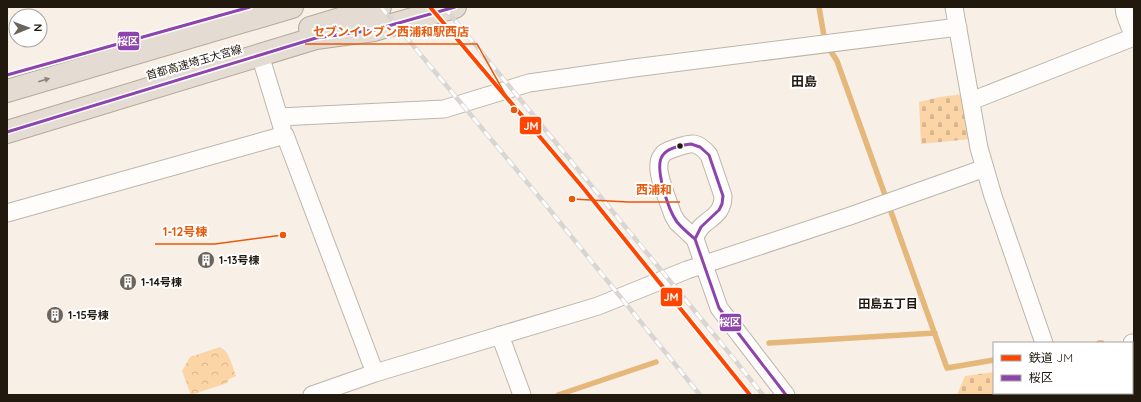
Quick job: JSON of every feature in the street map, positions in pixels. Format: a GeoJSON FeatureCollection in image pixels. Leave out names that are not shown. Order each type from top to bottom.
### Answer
{"type":"FeatureCollection","features":[{"type":"Feature","properties":{"kind":"highway"},"geometry":{"type":"LineString","coordinates":[[7,91],[292,7]]}},
{"type":"Feature","properties":{"kind":"highway","name":"首都高速埼玉大宮線"},"geometry":{"type":"LineString","coordinates":[[7,118],[380,7]]}},
{"type":"Feature","properties":{"kind":"highway"},"geometry":{"type":"LineString","coordinates":[[7,132],[316,38],[370,19],[411,7]]}},
{"type":"Feature","properties":{"kind":"highway"},"geometry":{"type":"LineString","coordinates":[[316,38],[374,30],[455,7]]}},
{"type":"Feature","properties":{"kind":"highway"},"geometry":{"type":"LineString","coordinates":[[7,75],[245,8]]}},
{"type":"Feature","properties":{"kind":"street"},"geometry":{"type":"LineString","coordinates":[[954,7],[979,148],[993,196],[1044,342]]}},
{"type":"Feature","properties":{"kind":"street"},"geometry":{"type":"LineString","coordinates":[[970,101],[1134,37],[1125,14],[1124,7]]}},
{"type":"Feature","properties":{"kind":"street"},"geometry":{"type":"LineString","coordinates":[[279,117],[444,109],[529,84],[634,68],[958,28]]}},
{"type":"Feature","properties":{"kind":"street"},"geometry":{"type":"LineString","coordinates":[[260,55],[284,135],[375,372]]}},
{"type":"Feature","properties":{"kind":"street"},"geometry":{"type":"LineString","coordinates":[[7,213],[284,135]]}},
{"type":"Feature","properties":{"kind":"street"},"geometry":{"type":"LineString","coordinates":[[695,239],[677,222],[658,170],[660,158],[663,154],[689,144],[694,144],[705,150],[709,155],[723,196],[721,208],[714,217],[699,228],[695,239],[719,308],[786,395]]}},
{"type":"Feature","properties":{"kind":"street"},"geometry":{"type":"LineString","coordinates":[[312,395],[375,372],[598,306],[703,264],[850,216],[985,168]]}},
{"type":"Feature","properties":{"kind":"street"},"geometry":{"type":"LineString","coordinates":[[500,335],[522,395]]}},
{"type":"Feature","properties":{"kind":"green space"},"geometry":{"type":"Polygon","coordinates":[[[963,94],[971,139],[921,144],[919,102],[963,94]]]}},
{"type":"Feature","properties":{"kind":"green space"},"geometry":{"type":"Polygon","coordinates":[[[220,347],[226,352],[236,376],[229,379],[227,383],[191,395],[182,371],[190,357],[220,347]]]}},
{"type":"Feature","properties":{"kind":"green space"},"geometry":{"type":"Polygon","coordinates":[[[993,372],[993,394],[1111,395],[957,395],[965,376],[993,372]]]}},
{"type":"Feature","properties":{"kind":"waterway"},"geometry":{"type":"LineString","coordinates":[[819,7],[825,42],[837,61],[947,368],[993,360]]}},
{"type":"Feature","properties":{"kind":"waterway"},"geometry":{"type":"LineString","coordinates":[[769,343],[935,333]]}},
{"type":"Feature","properties":{"kind":"waterway"},"geometry":{"type":"LineString","coordinates":[[558,395],[656,362]]}},
{"type":"Feature","properties":{"kind":"railway"},"geometry":{"type":"LineString","coordinates":[[381,7],[545,204],[700,395]]}},
{"type":"Feature","properties":{"kind":"railway"},"geometry":{"type":"LineString","coordinates":[[444,7],[763,395]]}},
{"type":"Feature","properties":{"kind":"rail line","name":"JM"},"geometry":{"type":"LineString","coordinates":[[430,7],[584,189],[750,395]]}},
{"type":"Feature","properties":{"kind":"transit line","name":"桜区"},"geometry":{"type":"LineString","coordinates":[[7,75],[250,7]]}},
{"type":"Feature","properties":{"kind":"transit line","name":"桜区"},"geometry":{"type":"LineString","coordinates":[[7,132],[316,38],[374,30],[455,7]]}},
{"type":"Feature","properties":{"kind":"transit line","name":"桜区"},"geometry":{"type":"LineString","coordinates":[[691,144],[700,147],[709,155],[723,196],[722,204],[719,210],[701,227],[695,239],[677,222],[666,199],[660,169],[660,161],[668,150],[691,144]]}},
{"type":"Feature","properties":{"kind":"transit line","name":"桜区"},"geometry":{"type":"LineString","coordinates":[[695,239],[719,308],[786,395]]}},
{"type":"Feature","properties":{"kind":"place","name":"セブンイレブン西浦和駅西店"},"geometry":{"type":"Point","coordinates":[514,110]}},
{"type":"Feature","properties":{"kind":"place","name":"西浦和"},"geometry":{"type":"Point","coordinates":[572,199]}},
{"type":"Feature","properties":{"kind":"place","name":"1-12号棟"},"geometry":{"type":"Point","coordinates":[283,235]}},
{"type":"Feature","properties":{"kind":"place","name":"1-13号棟"},"geometry":{"type":"Point","coordinates":[206,260]}},
{"type":"Feature","properties":{"kind":"place","name":"1-14号棟"},"geometry":{"type":"Point","coordinates":[128,282]}},
{"type":"Feature","properties":{"kind":"place","name":"1-15号棟"},"geometry":{"type":"Point","coordinates":[55,315]}},
{"type":"Feature","properties":{"kind":"district","name":"田島"},"geometry":{"type":"Point","coordinates":[804,81]}},
{"type":"Feature","properties":{"kind":"district","name":"田島五丁目"},"geometry":{"type":"Point","coordinates":[888,303]}}]}
